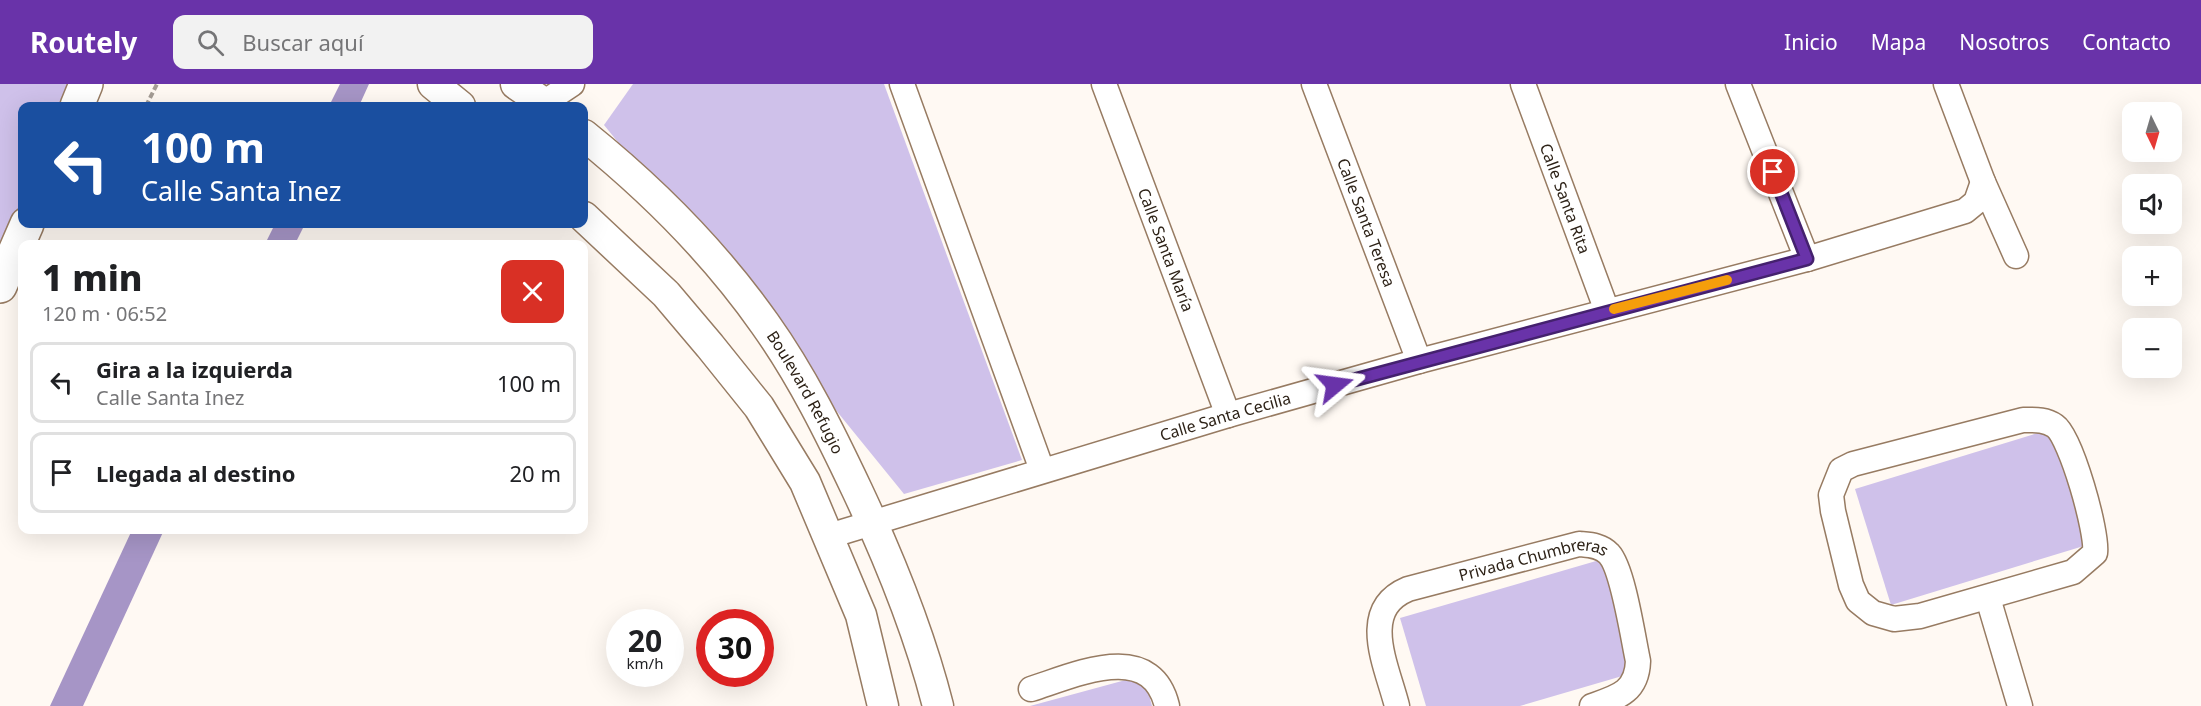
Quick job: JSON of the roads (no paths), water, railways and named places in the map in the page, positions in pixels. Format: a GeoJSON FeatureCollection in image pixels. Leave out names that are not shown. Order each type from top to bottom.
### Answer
{"type":"FeatureCollection","features":[{"type":"Feature","properties":{"kind":"highway"},"geometry":{"type":"LineString","coordinates":[[79,102],[86,84]]}},
{"type":"Feature","properties":{"kind":"highway"},"geometry":{"type":"LineString","coordinates":[[0,286],[18,245]]}},
{"type":"Feature","properties":{"kind":"street"},"geometry":{"type":"LineString","coordinates":[[433,84],[455,102]]}},
{"type":"Feature","properties":{"kind":"street"},"geometry":{"type":"LineString","coordinates":[[516,84],[540,102]]}},
{"type":"Feature","properties":{"kind":"street"},"geometry":{"type":"LineString","coordinates":[[548,102],[572,84]]}},
{"type":"Feature","properties":{"kind":"street"},"geometry":{"type":"LineString","coordinates":[[902,84],[1042,470]]}},
{"type":"Feature","properties":{"kind":"street","name":"Calle Santa María"},"geometry":{"type":"LineString","coordinates":[[1104,84],[1228,415]]}},
{"type":"Feature","properties":{"kind":"street","name":"Calle Santa Teresa"},"geometry":{"type":"LineString","coordinates":[[1314,84],[1419,361]]}},
{"type":"Feature","properties":{"kind":"street","name":"Calle Santa Rita"},"geometry":{"type":"LineString","coordinates":[[1523,84],[1607,311]]}},
{"type":"Feature","properties":{"kind":"street"},"geometry":{"type":"LineString","coordinates":[[1738,84],[1807,259]]}},
{"type":"Feature","properties":{"kind":"street"},"geometry":{"type":"LineString","coordinates":[[1946,84],[1983,182],[2016,256]]}},
{"type":"Feature","properties":{"kind":"street","name":"Boulevard Refugio"},"geometry":{"type":"LineString","coordinates":[[588,138],[621,165],[692,236],[765,324],[826,423],[873,525],[919,638],[938,706]]}},
{"type":"Feature","properties":{"kind":"street","name":"Calle Santa Cecilia"},"geometry":{"type":"LineString","coordinates":[[830,536],[873,525],[1042,470],[1228,415],[1419,361],[1807,259],[1965,211],[1976,202],[1983,182]]}},
{"type":"Feature","properties":{"kind":"street"},"geometry":{"type":"LineString","coordinates":[[588,221],[666,294],[759,407],[805,482],[830,536],[861,615],[883,706]]}},
{"type":"Feature","properties":{"kind":"street"},"geometry":{"type":"LineString","coordinates":[[2023,420],[2041,420],[2055,426],[2065,438],[2093,523],[2097,541],[2095,553],[2073,572],[1988,598],[1920,616],[1894,619],[1873,613],[1858,601],[1851,585],[1833,511],[1831,495],[1841,470],[1940,440],[2023,420]]}},
{"type":"Feature","properties":{"kind":"street","name":"Privada Chumbreras"},"geometry":{"type":"LineString","coordinates":[[1397,706],[1379,637],[1382,611],[1392,596],[1440,580],[1579,544],[1597,546],[1609,554],[1617,568],[1638,661],[1638,675],[1631,687],[1614,699],[1592,706]]}},
{"type":"Feature","properties":{"kind":"street"},"geometry":{"type":"LineString","coordinates":[[1988,598],[2020,706]]}},
{"type":"Feature","properties":{"kind":"street"},"geometry":{"type":"LineString","coordinates":[[1031,689],[1108,668],[1135,667],[1152,676],[1167,706]]}}]}
